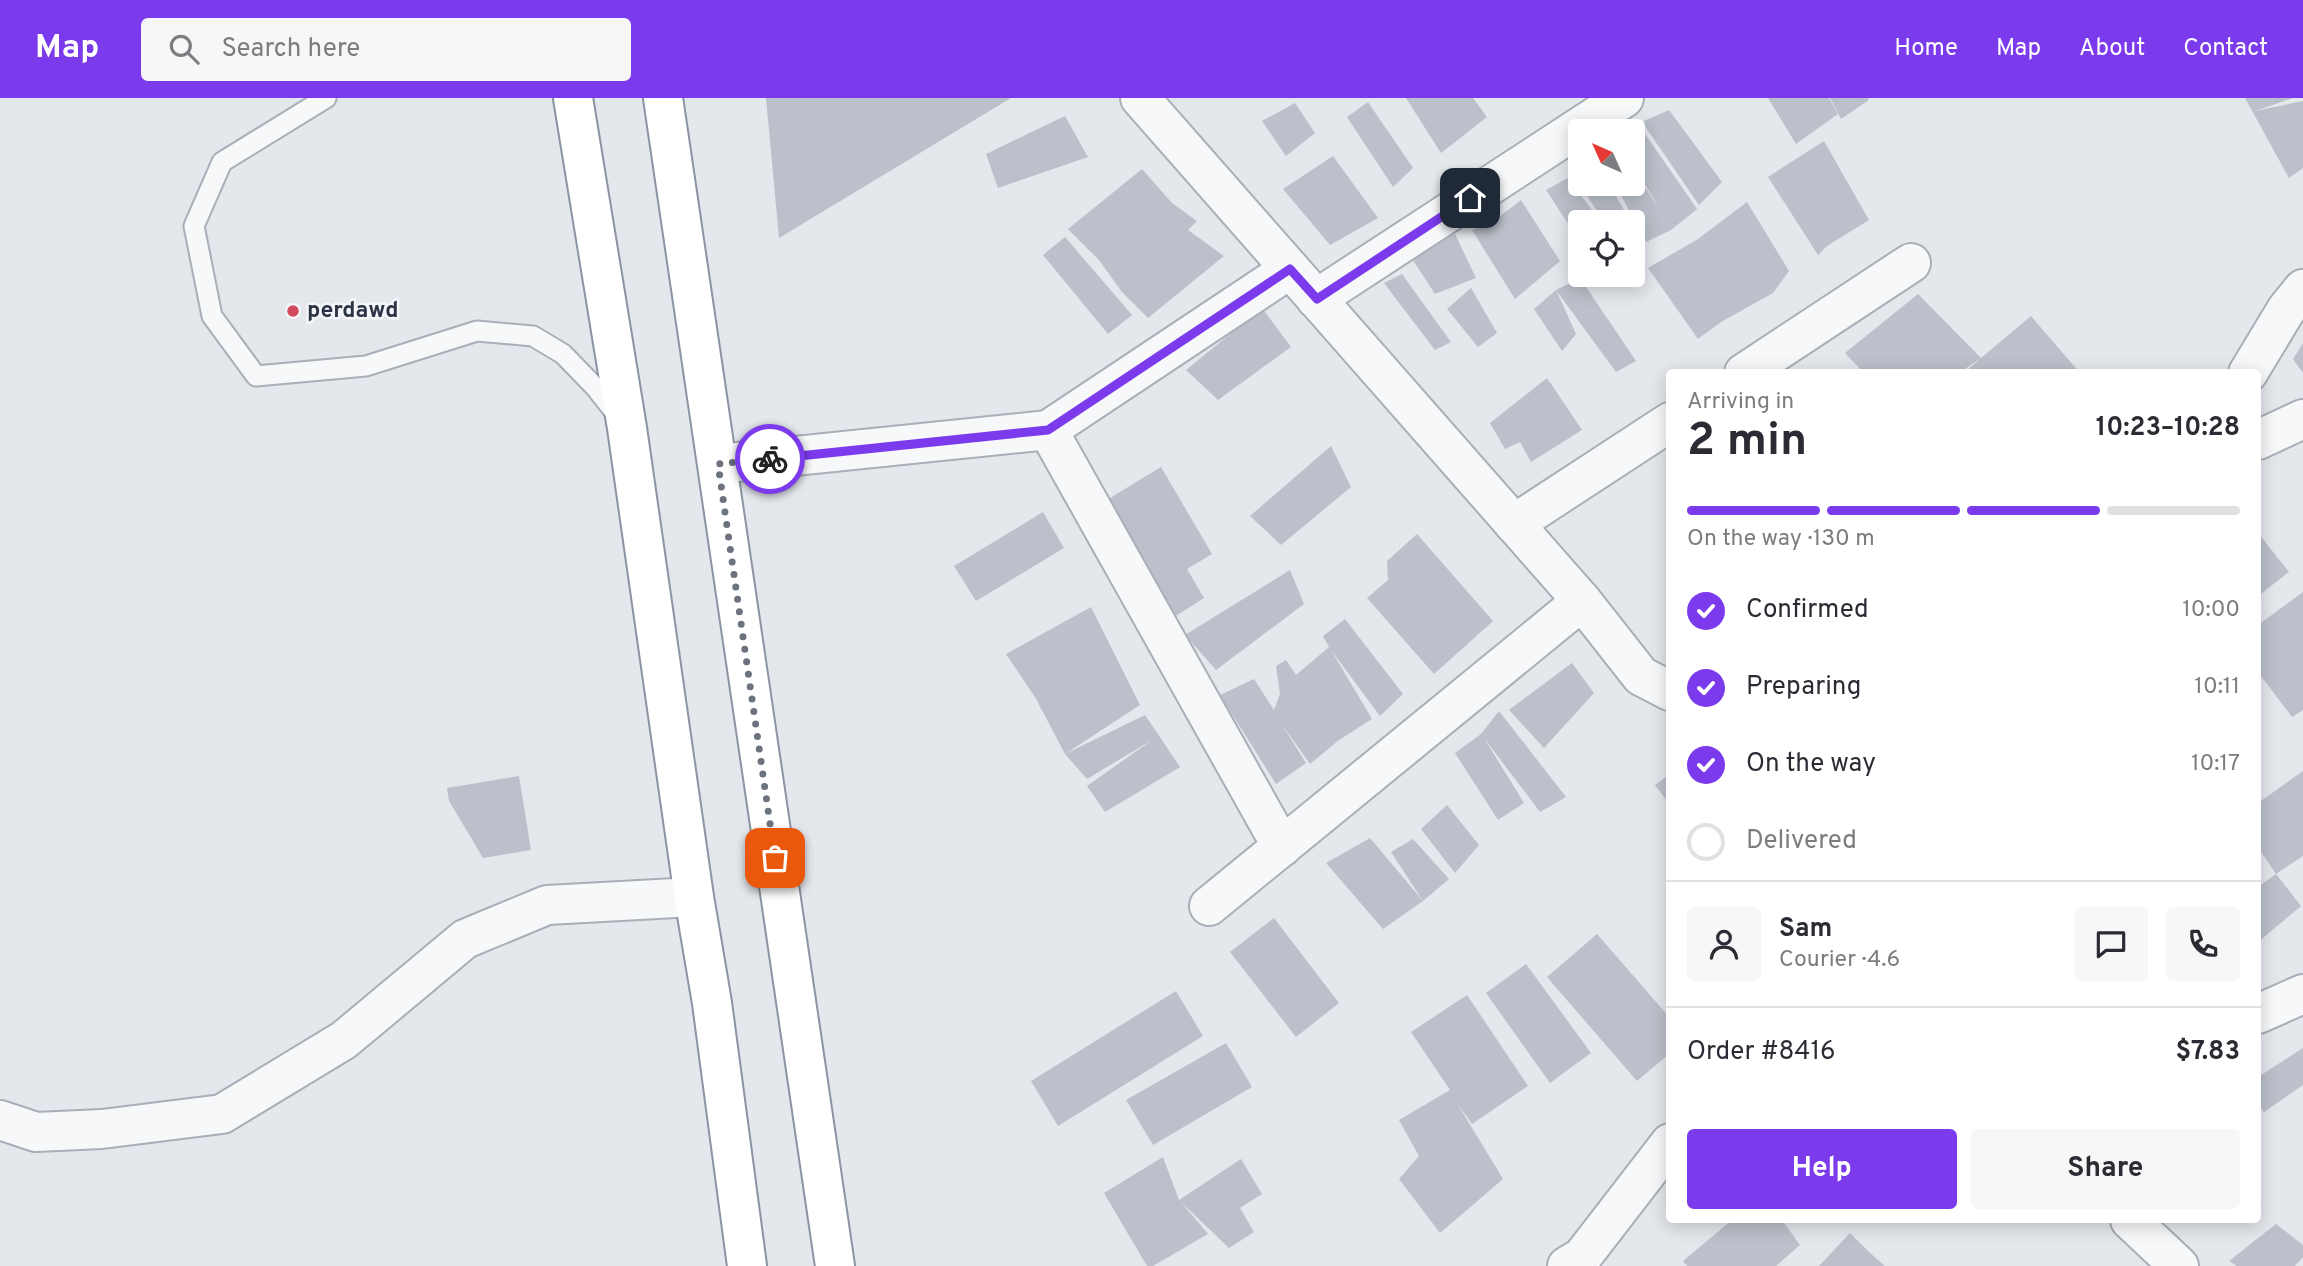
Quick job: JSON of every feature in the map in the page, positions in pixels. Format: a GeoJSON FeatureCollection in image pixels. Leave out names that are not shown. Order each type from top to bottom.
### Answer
{"type":"FeatureCollection","features":[{"type":"Feature","properties":{"kind":"highway"},"geometry":{"type":"LineString","coordinates":[[573,98],[627,428],[694,897],[712,1003],[747,1266]]}},
{"type":"Feature","properties":{"kind":"highway"},"geometry":{"type":"LineString","coordinates":[[663,98],[835,1266]]}},
{"type":"Feature","properties":{"kind":"street"},"geometry":{"type":"LineString","coordinates":[[1140,98],[1582,601],[1641,677],[1666,689]]}},
{"type":"Feature","properties":{"kind":"street"},"geometry":{"type":"LineString","coordinates":[[1317,299],[1623,98]]}},
{"type":"Feature","properties":{"kind":"street"},"geometry":{"type":"LineString","coordinates":[[1750,369],[1911,263]]}},
{"type":"Feature","properties":{"kind":"street"},"geometry":{"type":"LineString","coordinates":[[718,464],[1048,430],[1290,269]]}},
{"type":"Feature","properties":{"kind":"street"},"geometry":{"type":"LineString","coordinates":[[2250,369],[2286,310],[2303,289]]}},
{"type":"Feature","properties":{"kind":"street"},"geometry":{"type":"LineString","coordinates":[[2261,439],[2303,419]]}},
{"type":"Feature","properties":{"kind":"street"},"geometry":{"type":"LineString","coordinates":[[1514,524],[1666,425]]}},
{"type":"Feature","properties":{"kind":"street"},"geometry":{"type":"LineString","coordinates":[[1048,430],[1282,847]]}},
{"type":"Feature","properties":{"kind":"street"},"geometry":{"type":"LineString","coordinates":[[1209,906],[1582,601]]}},
{"type":"Feature","properties":{"kind":"street"},"geometry":{"type":"LineString","coordinates":[[0,1120],[36,1132],[102,1129],[222,1115],[344,1040],[465,939],[547,905],[694,897]]}},
{"type":"Feature","properties":{"kind":"street"},"geometry":{"type":"LineString","coordinates":[[2261,1013],[2303,994]]}},
{"type":"Feature","properties":{"kind":"street"},"geometry":{"type":"LineString","coordinates":[[1580,1263],[1666,1148]]}},
{"type":"Feature","properties":{"kind":"street"},"geometry":{"type":"LineString","coordinates":[[2133,1223],[2179,1266]]}},
{"type":"Feature","properties":{"kind":"lane"},"geometry":{"type":"LineString","coordinates":[[326,98],[222,162],[194,226],[212,316],[256,376],[366,366],[477,331],[533,336],[563,354],[595,387],[627,428]]}},
{"type":"Feature","properties":{"kind":"building"},"geometry":{"type":"Polygon","coordinates":[[[766,98],[1011,98],[779,238],[766,98]]]}},
{"type":"Feature","properties":{"kind":"building"},"geometry":{"type":"Polygon","coordinates":[[[1406,98],[1473,98],[1487,117],[1441,153],[1406,98]]]}},
{"type":"Feature","properties":{"kind":"building"},"geometry":{"type":"Polygon","coordinates":[[[1768,98],[1829,98],[1838,114],[1796,144],[1768,98]]]}},
{"type":"Feature","properties":{"kind":"building"},"geometry":{"type":"Polygon","coordinates":[[[1830,98],[1868,98],[1869,100],[1841,119],[1830,98]]]}},
{"type":"Feature","properties":{"kind":"building"},"geometry":{"type":"Polygon","coordinates":[[[2245,98],[2293,98],[2255,111],[2303,101],[2303,168],[2289,178],[2245,98]]]}},
{"type":"Feature","properties":{"kind":"building"},"geometry":{"type":"Polygon","coordinates":[[[1368,102],[1413,168],[1393,187],[1347,117],[1368,102]]]}},
{"type":"Feature","properties":{"kind":"building"},"geometry":{"type":"Polygon","coordinates":[[[1295,103],[1315,133],[1286,156],[1262,121],[1295,103]]]}},
{"type":"Feature","properties":{"kind":"building"},"geometry":{"type":"Polygon","coordinates":[[[1669,110],[1722,182],[1699,205],[1645,126],[1645,121],[1669,110]]]}},
{"type":"Feature","properties":{"kind":"building"},"geometry":{"type":"Polygon","coordinates":[[[1065,116],[1088,157],[998,188],[986,154],[1065,116]]]}},
{"type":"Feature","properties":{"kind":"building"},"geometry":{"type":"Polygon","coordinates":[[[1645,134],[1697,209],[1671,230],[1646,242],[1645,210],[1629,210],[1621,196],[1645,196],[1645,187],[1660,210],[1645,184],[1645,134]]]}},
{"type":"Feature","properties":{"kind":"building"},"geometry":{"type":"Polygon","coordinates":[[[1824,141],[1869,220],[1827,246],[1818,255],[1768,177],[1824,141]]]}},
{"type":"Feature","properties":{"kind":"building"},"geometry":{"type":"Polygon","coordinates":[[[1333,156],[1378,218],[1330,245],[1283,189],[1333,156]]]}},
{"type":"Feature","properties":{"kind":"building"},"geometry":{"type":"Polygon","coordinates":[[[1142,169],[1172,203],[1197,221],[1188,230],[1224,256],[1148,318],[1122,292],[1099,260],[1068,229],[1142,169]]]}},
{"type":"Feature","properties":{"kind":"building"},"geometry":{"type":"Polygon","coordinates":[[[1568,178],[1568,196],[1582,196],[1592,210],[1568,210],[1568,224],[1546,190],[1568,178]]]}},
{"type":"Feature","properties":{"kind":"building"},"geometry":{"type":"Polygon","coordinates":[[[1587,196],[1616,196],[1624,210],[1596,210],[1587,196]]]}},
{"type":"Feature","properties":{"kind":"building"},"geometry":{"type":"Polygon","coordinates":[[[1521,200],[1560,261],[1515,299],[1472,230],[1495,220],[1521,200]]]}},
{"type":"Feature","properties":{"kind":"building"},"geometry":{"type":"Polygon","coordinates":[[[1747,202],[1789,271],[1773,293],[1721,322],[1698,339],[1648,268],[1698,239],[1747,202]]]}},
{"type":"Feature","properties":{"kind":"building"},"geometry":{"type":"Polygon","coordinates":[[[1455,234],[1476,278],[1435,294],[1411,257],[1455,234]]]}},
{"type":"Feature","properties":{"kind":"building"},"geometry":{"type":"Polygon","coordinates":[[[1065,237],[1132,315],[1108,334],[1043,255],[1065,237]]]}},
{"type":"Feature","properties":{"kind":"building"},"geometry":{"type":"Polygon","coordinates":[[[1402,274],[1451,342],[1435,350],[1384,283],[1402,274]]]}},
{"type":"Feature","properties":{"kind":"building"},"geometry":{"type":"Polygon","coordinates":[[[1568,284],[1568,287],[1586,287],[1636,361],[1616,372],[1556,290],[1568,284]]]}},
{"type":"Feature","properties":{"kind":"building"},"geometry":{"type":"Polygon","coordinates":[[[1471,288],[1497,333],[1478,347],[1447,309],[1471,288]]]}},
{"type":"Feature","properties":{"kind":"building"},"geometry":{"type":"Polygon","coordinates":[[[1556,290],[1576,334],[1562,351],[1534,309],[1556,290]]]}},
{"type":"Feature","properties":{"kind":"building"},"geometry":{"type":"Polygon","coordinates":[[[1918,294],[1981,358],[1965,369],[1860,369],[1845,353],[1918,294]]]}},
{"type":"Feature","properties":{"kind":"building"},"geometry":{"type":"Polygon","coordinates":[[[1262,308],[1291,347],[1218,400],[1186,370],[1262,308]]]}},
{"type":"Feature","properties":{"kind":"building"},"geometry":{"type":"Polygon","coordinates":[[[2031,316],[2077,369],[1969,369],[2031,316]]]}},
{"type":"Feature","properties":{"kind":"building"},"geometry":{"type":"Polygon","coordinates":[[[2303,343],[2303,373],[2293,359],[2303,343]]]}},
{"type":"Feature","properties":{"kind":"building"},"geometry":{"type":"Polygon","coordinates":[[[1547,378],[1582,430],[1531,462],[1520,442],[1505,449],[1490,423],[1547,378]]]}},
{"type":"Feature","properties":{"kind":"building"},"geometry":{"type":"Polygon","coordinates":[[[1331,446],[1351,487],[1281,545],[1250,516],[1331,446]]]}},
{"type":"Feature","properties":{"kind":"building"},"geometry":{"type":"Polygon","coordinates":[[[1161,467],[1212,554],[1187,569],[1204,598],[1174,617],[1105,501],[1161,467]]]}},
{"type":"Feature","properties":{"kind":"building"},"geometry":{"type":"Polygon","coordinates":[[[1043,512],[1064,548],[976,601],[954,566],[1043,512]]]}},
{"type":"Feature","properties":{"kind":"building"},"geometry":{"type":"Polygon","coordinates":[[[1417,534],[1493,621],[1434,674],[1367,598],[1388,580],[1387,561],[1417,534]]]}},
{"type":"Feature","properties":{"kind":"building"},"geometry":{"type":"Polygon","coordinates":[[[2261,537],[2289,572],[2261,594],[2261,537]]]}},
{"type":"Feature","properties":{"kind":"building"},"geometry":{"type":"Polygon","coordinates":[[[1290,570],[1304,604],[1216,670],[1185,635],[1290,570]]]}},
{"type":"Feature","properties":{"kind":"building"},"geometry":{"type":"Polygon","coordinates":[[[2303,592],[2303,710],[2292,717],[2261,676],[2261,623],[2303,592]]]}},
{"type":"Feature","properties":{"kind":"building"},"geometry":{"type":"Polygon","coordinates":[[[1091,607],[1140,705],[1065,754],[1035,697],[1006,654],[1091,607]]]}},
{"type":"Feature","properties":{"kind":"building"},"geometry":{"type":"Polygon","coordinates":[[[1345,619],[1403,694],[1380,716],[1331,650],[1372,719],[1339,740],[1310,764],[1281,723],[1306,763],[1276,784],[1220,695],[1254,679],[1274,710],[1280,694],[1276,666],[1286,660],[1296,675],[1329,647],[1323,636],[1345,619]]]}},
{"type":"Feature","properties":{"kind":"building"},"geometry":{"type":"Polygon","coordinates":[[[1572,663],[1594,693],[1544,748],[1509,710],[1572,663]]]}},
{"type":"Feature","properties":{"kind":"building"},"geometry":{"type":"Polygon","coordinates":[[[1499,711],[1566,797],[1540,812],[1484,738],[1524,803],[1498,820],[1455,753],[1481,734],[1499,711]]]}},
{"type":"Feature","properties":{"kind":"building"},"geometry":{"type":"Polygon","coordinates":[[[1145,715],[1180,767],[1105,812],[1087,786],[1152,740],[1087,779],[1065,754],[1145,715]]]}},
{"type":"Feature","properties":{"kind":"building"},"geometry":{"type":"Polygon","coordinates":[[[2303,771],[2303,856],[2276,874],[2261,852],[2261,801],[2303,771]]]}},
{"type":"Feature","properties":{"kind":"building"},"geometry":{"type":"Polygon","coordinates":[[[519,776],[531,850],[483,858],[449,801],[447,788],[519,776]]]}},
{"type":"Feature","properties":{"kind":"building"},"geometry":{"type":"Polygon","coordinates":[[[1666,777],[1666,800],[1655,785],[1666,777]]]}},
{"type":"Feature","properties":{"kind":"building"},"geometry":{"type":"Polygon","coordinates":[[[1447,805],[1479,845],[1455,873],[1421,829],[1447,805]]]}},
{"type":"Feature","properties":{"kind":"building"},"geometry":{"type":"Polygon","coordinates":[[[1370,838],[1423,901],[1383,929],[1326,863],[1370,838]]]}},
{"type":"Feature","properties":{"kind":"building"},"geometry":{"type":"Polygon","coordinates":[[[1413,839],[1449,879],[1423,901],[1391,852],[1413,839]]]}},
{"type":"Feature","properties":{"kind":"building"},"geometry":{"type":"Polygon","coordinates":[[[2276,874],[2301,906],[2261,939],[2261,885],[2276,874]]]}},
{"type":"Feature","properties":{"kind":"building"},"geometry":{"type":"Polygon","coordinates":[[[1274,918],[1339,1003],[1296,1037],[1230,952],[1274,918]]]}},
{"type":"Feature","properties":{"kind":"building"},"geometry":{"type":"Polygon","coordinates":[[[1597,934],[1666,1013],[1666,1056],[1637,1081],[1547,977],[1597,934]]]}},
{"type":"Feature","properties":{"kind":"building"},"geometry":{"type":"Polygon","coordinates":[[[1526,964],[1591,1053],[1550,1083],[1486,993],[1526,964]]]}},
{"type":"Feature","properties":{"kind":"building"},"geometry":{"type":"Polygon","coordinates":[[[1176,991],[1203,1036],[1058,1126],[1031,1081],[1176,991]]]}},
{"type":"Feature","properties":{"kind":"building"},"geometry":{"type":"Polygon","coordinates":[[[1467,995],[1528,1086],[1472,1124],[1457,1103],[1503,1179],[1440,1233],[1399,1179],[1419,1156],[1399,1120],[1450,1090],[1411,1032],[1467,995]]]}},
{"type":"Feature","properties":{"kind":"building"},"geometry":{"type":"Polygon","coordinates":[[[1226,1043],[1252,1087],[1153,1145],[1126,1100],[1226,1043]]]}},
{"type":"Feature","properties":{"kind":"building"},"geometry":{"type":"Polygon","coordinates":[[[2303,1048],[2303,1085],[2264,1112],[2261,1108],[2261,1075],[2303,1048]]]}},
{"type":"Feature","properties":{"kind":"building"},"geometry":{"type":"Polygon","coordinates":[[[1163,1157],[1179,1200],[1241,1159],[1262,1194],[1240,1208],[1254,1232],[1229,1248],[1181,1202],[1208,1234],[1153,1266],[1147,1266],[1104,1193],[1163,1157]]]}},
{"type":"Feature","properties":{"kind":"building"},"geometry":{"type":"Polygon","coordinates":[[[1728,1223],[1784,1223],[1800,1245],[1776,1266],[1687,1266],[1683,1261],[1728,1223]]]}},
{"type":"Feature","properties":{"kind":"building"},"geometry":{"type":"Polygon","coordinates":[[[2276,1224],[2303,1245],[2303,1257],[2295,1266],[2237,1266],[2229,1261],[2276,1224]]]}},
{"type":"Feature","properties":{"kind":"building"},"geometry":{"type":"Polygon","coordinates":[[[1850,1233],[1870,1253],[1885,1266],[1819,1266],[1850,1233]]]}},
{"type":"Feature","properties":{"kind":"way so far"},"geometry":{"type":"LineString","coordinates":[[770,459],[718,464],[775,858]]}},
{"type":"Feature","properties":{"kind":"place","name":"perdawd"},"geometry":{"type":"Point","coordinates":[293,311]}},
{"type":"Feature","properties":{"kind":"route"},"geometry":{"type":"LineString","coordinates":[[770,459],[1048,430],[1290,269],[1317,299],[1470,198]]}}]}
